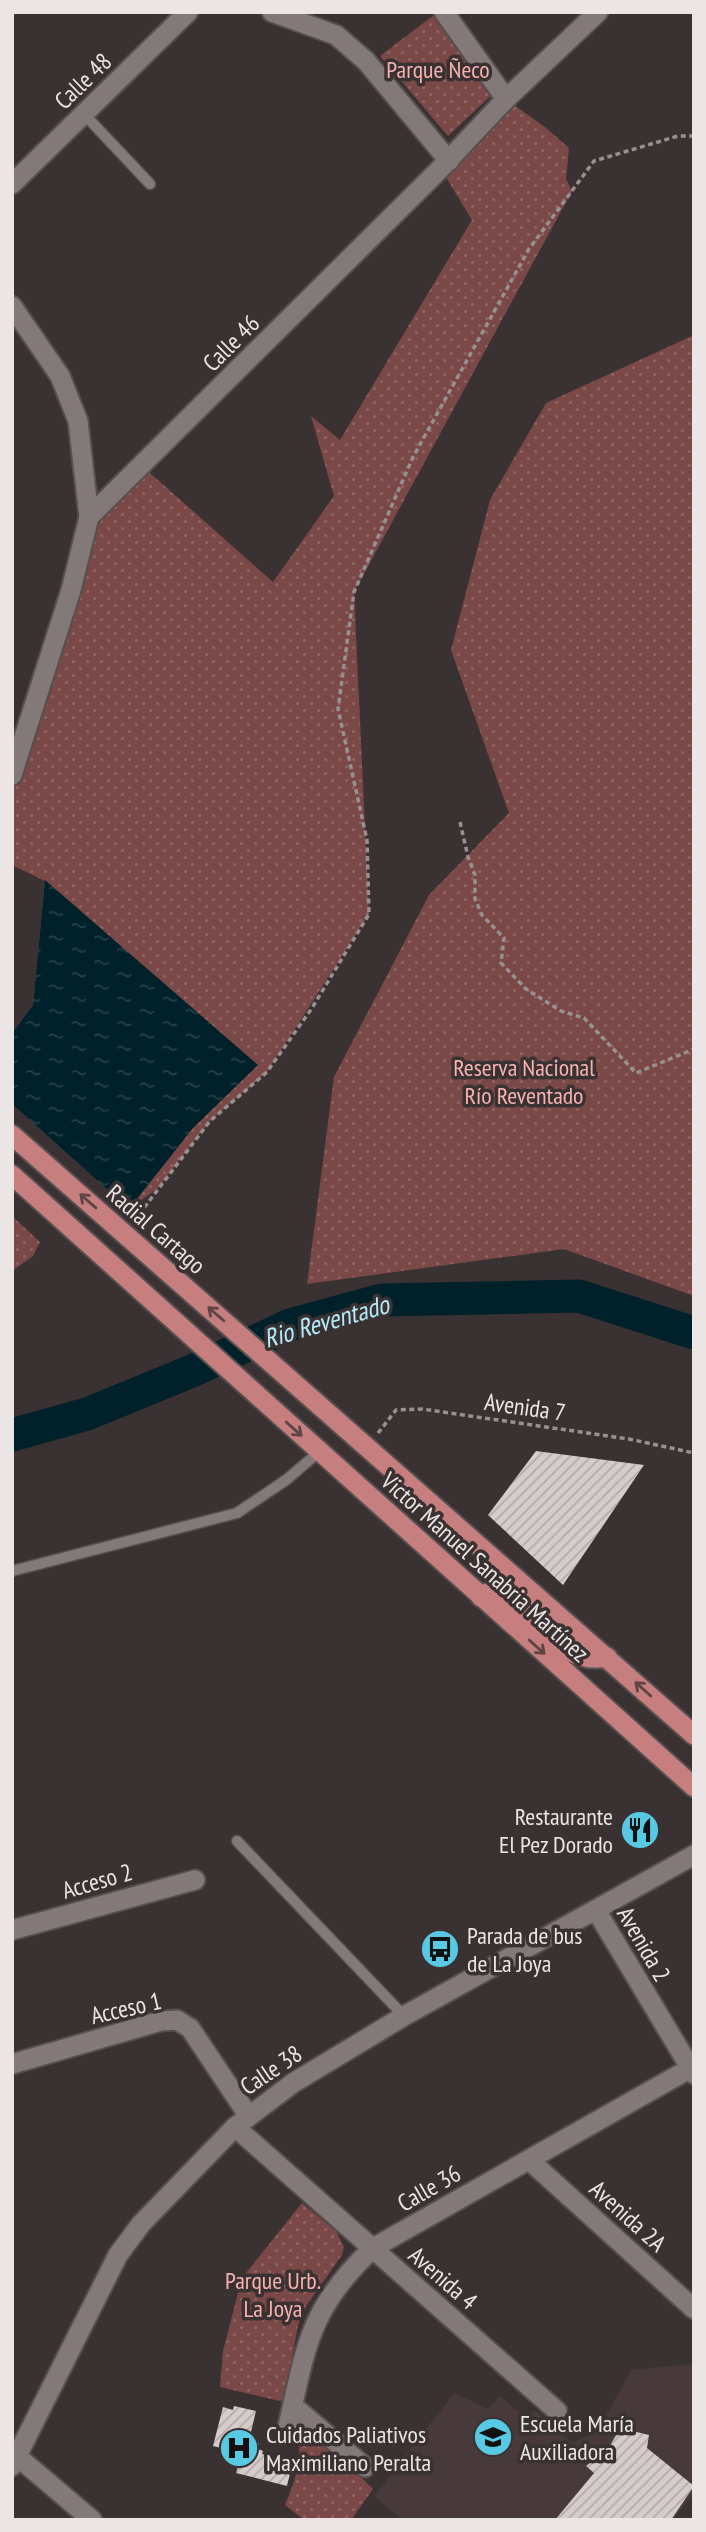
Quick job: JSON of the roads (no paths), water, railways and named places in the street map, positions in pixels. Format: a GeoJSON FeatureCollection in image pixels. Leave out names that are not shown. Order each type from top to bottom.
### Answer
{"type":"FeatureCollection","features":[{"type":"Feature","properties":{"kind":"main road","name":"Radial Cartago"},"geometry":{"type":"LineString","coordinates":[[12,1135],[268,1359]]}},
{"type":"Feature","properties":{"kind":"main road","name":"Victor Manuel Sanabria Martínez"},"geometry":{"type":"LineString","coordinates":[[12,1175],[694,1787]]}},
{"type":"Feature","properties":{"kind":"main road","name":"Victor Manuel Sanabria Martínez"},"geometry":{"type":"LineString","coordinates":[[268,1359],[694,1735]]}},
{"type":"Feature","properties":{"kind":"main road"},"geometry":{"type":"LineString","coordinates":[[481,1597],[489,1592],[503,1596],[556,1643],[579,1657],[593,1660],[607,1657]]}},
{"type":"Feature","properties":{"kind":"street","name":"Calle 48"},"geometry":{"type":"LineString","coordinates":[[12,184],[188,12]]}},
{"type":"Feature","properties":{"kind":"street"},"geometry":{"type":"LineString","coordinates":[[272,12],[336,35],[366,61],[449,161]]}},
{"type":"Feature","properties":{"kind":"street"},"geometry":{"type":"LineString","coordinates":[[444,12],[506,99]]}},
{"type":"Feature","properties":{"kind":"street","name":"Calle 46"},"geometry":{"type":"LineString","coordinates":[[89,517],[449,161],[506,99],[592,15]]}},
{"type":"Feature","properties":{"kind":"street"},"geometry":{"type":"LineString","coordinates":[[12,306],[60,376],[78,421],[89,517],[71,590],[12,775]]}},
{"type":"Feature","properties":{"kind":"street","name":"Calle 38"},"geometry":{"type":"LineString","coordinates":[[15,2461],[118,2255],[141,2224],[242,2121],[292,2083],[404,2016],[694,1855]]}},
{"type":"Feature","properties":{"kind":"street","name":"Acceso 2"},"geometry":{"type":"LineString","coordinates":[[12,1930],[195,1880]]}},
{"type":"Feature","properties":{"kind":"street","name":"Avenida 2"},"geometry":{"type":"LineString","coordinates":[[596,1910],[692,2071]]}},
{"type":"Feature","properties":{"kind":"street","name":"Acceso 1"},"geometry":{"type":"LineString","coordinates":[[12,2064],[161,2021],[177,2020],[190,2028],[242,2121]]}},
{"type":"Feature","properties":{"kind":"street","name":"Calle 36"},"geometry":{"type":"LineString","coordinates":[[287,2430],[303,2356],[316,2321],[331,2293],[354,2265],[373,2248],[692,2071]]}},
{"type":"Feature","properties":{"kind":"street","name":"Avenida 4"},"geometry":{"type":"LineString","coordinates":[[242,2121],[373,2248],[557,2411]]}},
{"type":"Feature","properties":{"kind":"street","name":"Avenida 2A"},"geometry":{"type":"LineString","coordinates":[[529,2160],[694,2309]]}},
{"type":"Feature","properties":{"kind":"street"},"geometry":{"type":"LineString","coordinates":[[293,2406],[365,2467]]}},
{"type":"Feature","properties":{"kind":"street"},"geometry":{"type":"LineString","coordinates":[[15,2461],[92,2520]]}},
{"type":"Feature","properties":{"kind":"lane"},"geometry":{"type":"LineString","coordinates":[[84,114],[150,184]]}},
{"type":"Feature","properties":{"kind":"lane"},"geometry":{"type":"LineString","coordinates":[[12,1571],[237,1513],[286,1480],[319,1452]]}},
{"type":"Feature","properties":{"kind":"lane"},"geometry":{"type":"LineString","coordinates":[[237,1842],[404,2016]]}},
{"type":"Feature","properties":{"kind":"water"},"geometry":{"type":"Polygon","coordinates":[[[45,880],[258,1065],[193,1128],[129,1209],[12,1104],[12,1033],[33,1005],[45,880]]]}},
{"type":"Feature","properties":{"kind":"waterway","name":"Rio Reventado"},"geometry":{"type":"LineString","coordinates":[[12,1435],[87,1414],[192,1371],[290,1325],[382,1300],[579,1296],[694,1333]]}},
{"type":"Feature","properties":{"kind":"place","name":"Restaurante El Pez Dorado"},"geometry":{"type":"Point","coordinates":[640,1830]}},
{"type":"Feature","properties":{"kind":"place","name":"Parada de bus de La Joya"},"geometry":{"type":"Point","coordinates":[440,1949]}},
{"type":"Feature","properties":{"kind":"place","name":"Escuela María Auxiliadora"},"geometry":{"type":"Point","coordinates":[493,2437]}},
{"type":"Feature","properties":{"kind":"place","name":"Cuidados Paliativos Maximiliano Peralta"},"geometry":{"type":"Point","coordinates":[239,2448]}},
{"type":"Feature","properties":{"kind":"park label","name":"Parque Ñeco"},"geometry":{"type":"Point","coordinates":[438,69]}},
{"type":"Feature","properties":{"kind":"park label","name":"Reserva Nacional Río Reventado"},"geometry":{"type":"Point","coordinates":[524,1081]}},
{"type":"Feature","properties":{"kind":"park label","name":"Parque Urb. La Joya"},"geometry":{"type":"Point","coordinates":[273,2294]}}]}
